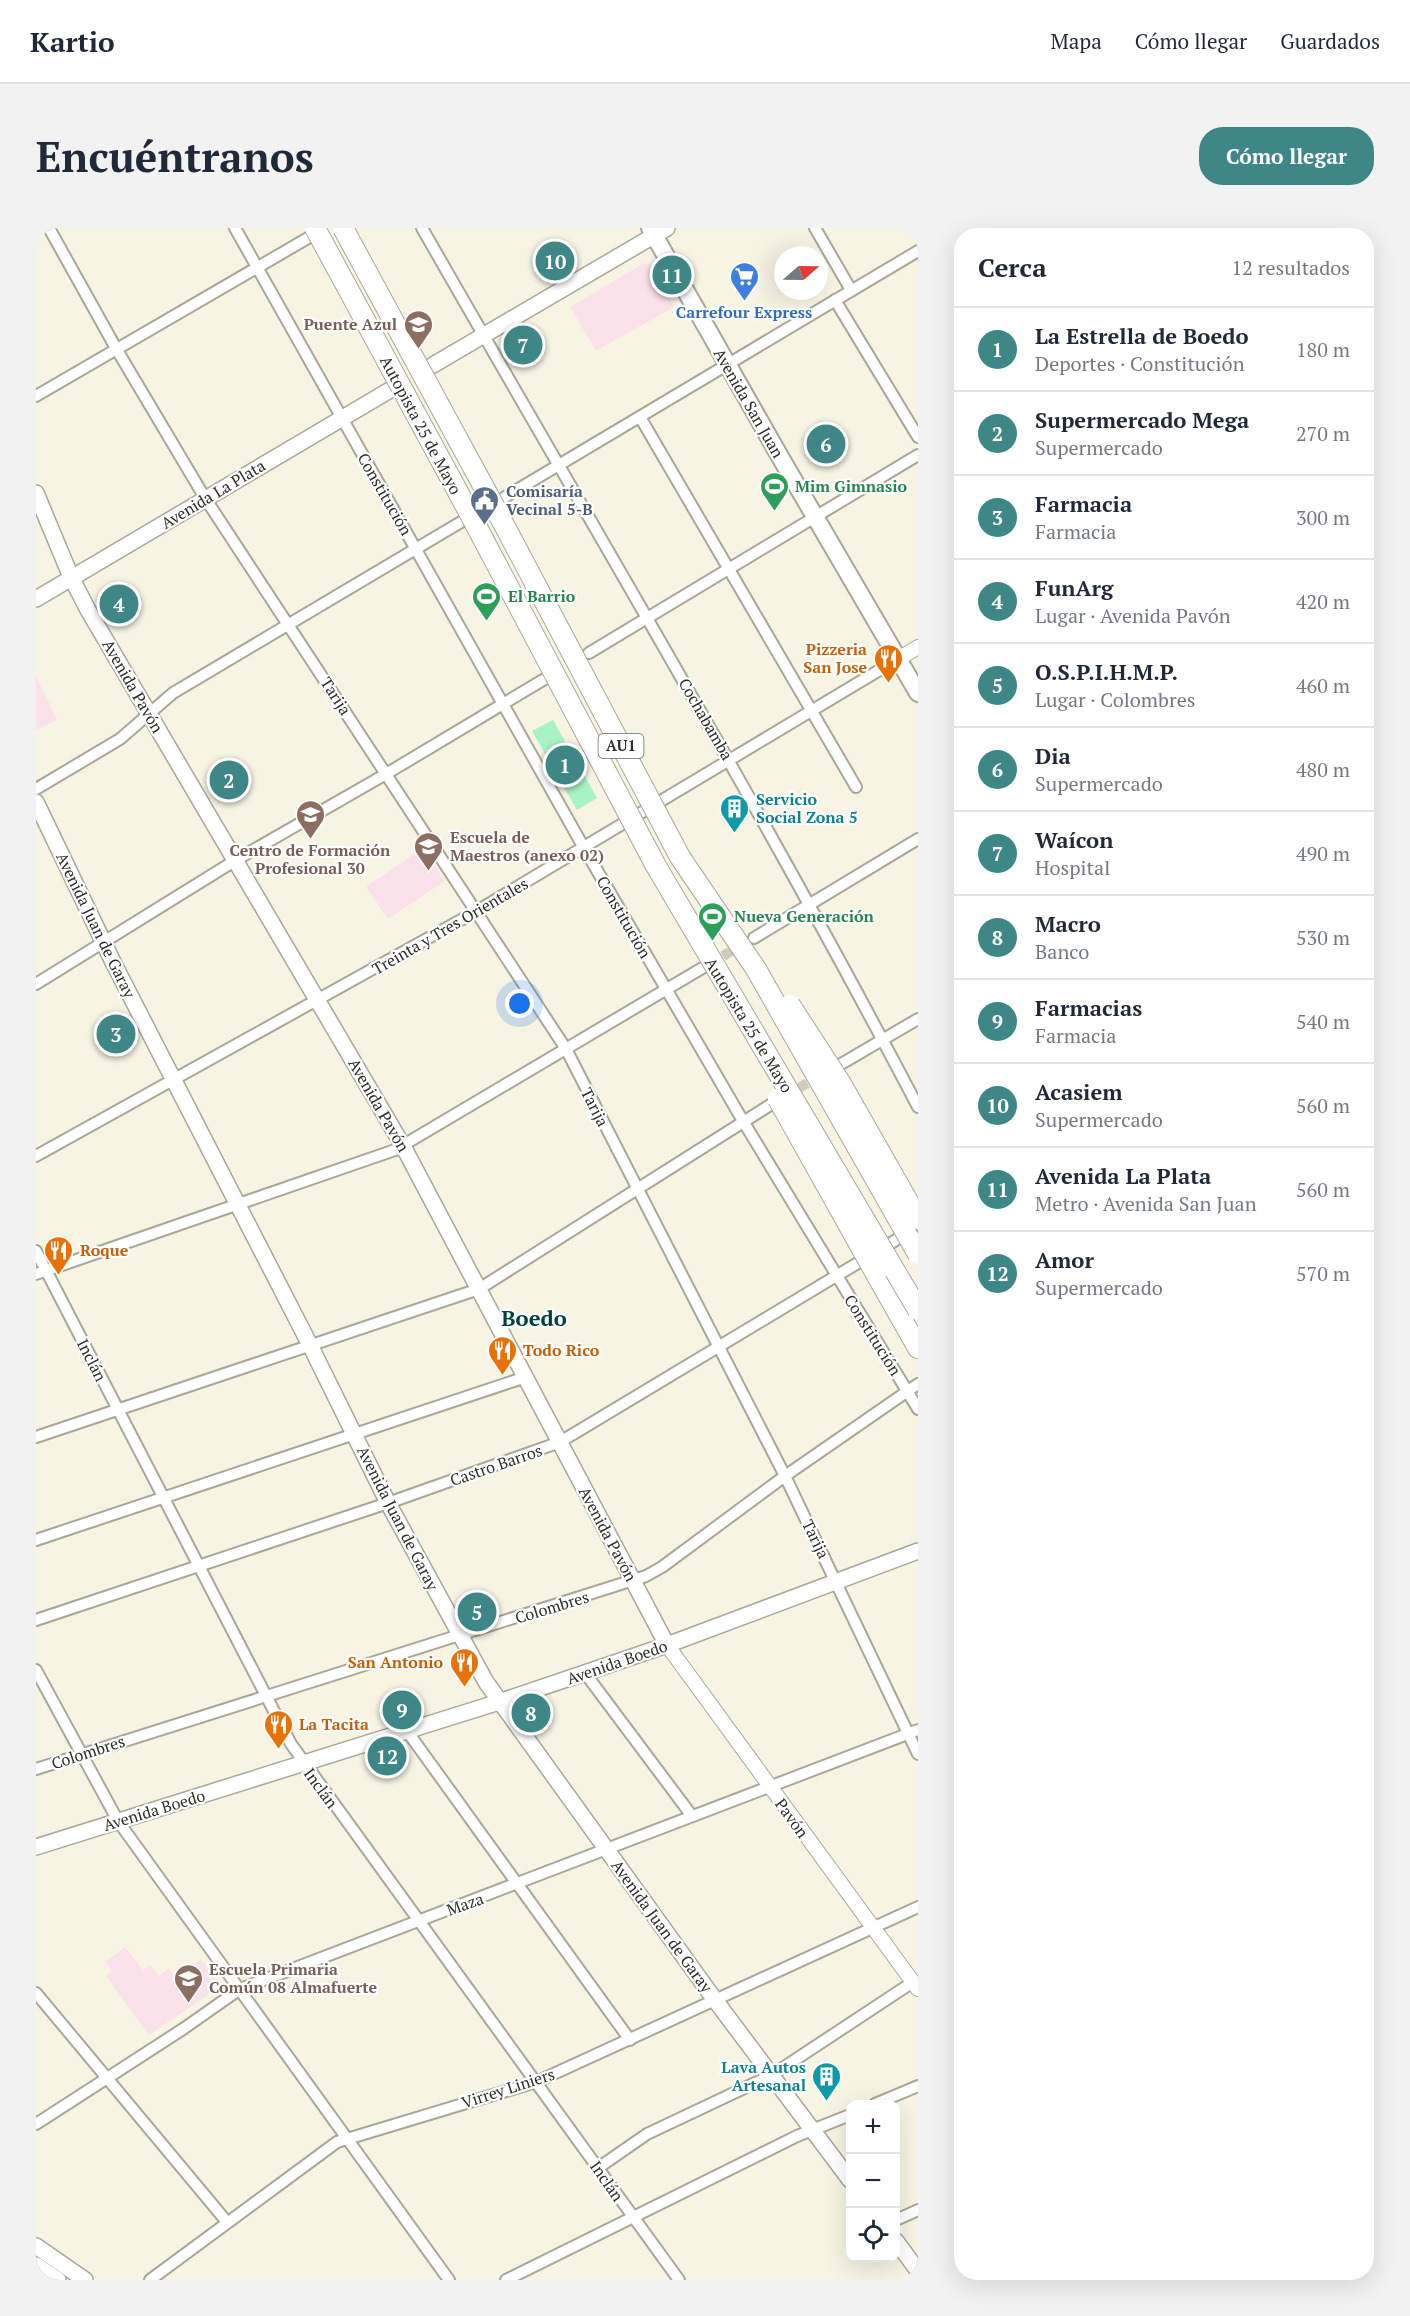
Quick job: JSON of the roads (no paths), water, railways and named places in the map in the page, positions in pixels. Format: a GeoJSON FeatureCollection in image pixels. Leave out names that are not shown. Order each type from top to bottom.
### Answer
{"type":"FeatureCollection","features":[{"type":"Feature","properties":{"kind":"highway","name":"Autopista 25 de Mayo"},"geometry":{"type":"LineString","coordinates":[[315,228],[656,866],[918,1310]]}},
{"type":"Feature","properties":{"kind":"highway","name":"Autopista 25 de Mayo"},"geometry":{"type":"LineString","coordinates":[[343,228],[493,504],[680,857],[756,969],[918,1254]]}},
{"type":"Feature","properties":{"kind":"highway"},"geometry":{"type":"LineString","coordinates":[[681,910],[752,1053],[918,1348]]}},
{"type":"Feature","properties":{"kind":"highway"},"geometry":{"type":"LineString","coordinates":[[756,969],[781,990],[840,1082],[918,1219]]}},
{"type":"Feature","properties":{"kind":"main road"},"geometry":{"type":"LineString","coordinates":[[433,365],[657,230]]}},
{"type":"Feature","properties":{"kind":"main road","name":"Avenida San Juan"},"geometry":{"type":"LineString","coordinates":[[657,230],[727,365],[918,693]]}},
{"type":"Feature","properties":{"kind":"main road","name":"Avenida La Plata"},"geometry":{"type":"LineString","coordinates":[[36,599],[390,390]]}},
{"type":"Feature","properties":{"kind":"main road","name":"Avenida Pavón"},"geometry":{"type":"LineString","coordinates":[[36,493],[70,577],[403,1146],[667,1645]]}},
{"type":"Feature","properties":{"kind":"main road","name":"Avenida Juan de Garay"},"geometry":{"type":"LineString","coordinates":[[36,802],[173,1080],[311,1347],[388,1503],[459,1635],[499,1702],[846,2174]]}},
{"type":"Feature","properties":{"kind":"main road","name":"Avenida Boedo"},"geometry":{"type":"LineString","coordinates":[[36,1847],[499,1702],[667,1645],[918,1551]]}},
{"type":"Feature","properties":{"kind":"main road"},"geometry":{"type":"LineString","coordinates":[[36,2246],[86,2280]]}},
{"type":"Feature","properties":{"kind":"main road"},"geometry":{"type":"LineString","coordinates":[[900,2246],[918,2271]]}},
{"type":"Feature","properties":{"kind":"main road"},"geometry":{"type":"LineString","coordinates":[[36,2265],[58,2280]]}},
{"type":"Feature","properties":{"kind":"street","name":"Tarija"},"geometry":{"type":"LineString","coordinates":[[50,228],[117,350],[205,498],[566,1048],[913,1732],[918,1754]]}},
{"type":"Feature","properties":{"kind":"street","name":"Constitución"},"geometry":{"type":"LineString","coordinates":[[235,228],[666,990],[918,1409]]}},
{"type":"Feature","properties":{"kind":"street"},"geometry":{"type":"LineString","coordinates":[[36,396],[326,228]]}},
{"type":"Feature","properties":{"kind":"street","name":"Cochabamba"},"geometry":{"type":"LineString","coordinates":[[422,228],[730,760],[918,1107]]}},
{"type":"Feature","properties":{"kind":"street"},"geometry":{"type":"LineString","coordinates":[[815,228],[851,290]]}},
{"type":"Feature","properties":{"kind":"street"},"geometry":{"type":"LineString","coordinates":[[505,497],[918,252]]}},
{"type":"Feature","properties":{"kind":"street"},"geometry":{"type":"LineString","coordinates":[[835,300],[918,437]]}},
{"type":"Feature","properties":{"kind":"street"},"geometry":{"type":"LineString","coordinates":[[640,417],[856,787]]}},
{"type":"Feature","properties":{"kind":"street"},"geometry":{"type":"LineString","coordinates":[[589,653],[918,455]]}},
{"type":"Feature","properties":{"kind":"street"},"geometry":{"type":"LineString","coordinates":[[36,789],[120,739],[173,693],[461,522]]}},
{"type":"Feature","properties":{"kind":"street","name":"Treinta y Tres Orientales"},"geometry":{"type":"LineString","coordinates":[[36,1156],[477,911],[918,646]]}},
{"type":"Feature","properties":{"kind":"street"},"geometry":{"type":"LineString","coordinates":[[36,984],[236,860],[548,677]]}},
{"type":"Feature","properties":{"kind":"street"},"geometry":{"type":"LineString","coordinates":[[754,938],[918,839]]}},
{"type":"Feature","properties":{"kind":"street"},"geometry":{"type":"LineString","coordinates":[[41,1272],[386,1154],[704,967]]}},
{"type":"Feature","properties":{"kind":"street"},"geometry":{"type":"LineString","coordinates":[[836,1067],[918,1019]]}},
{"type":"Feature","properties":{"kind":"street"},"geometry":{"type":"LineString","coordinates":[[36,1437],[479,1289],[778,1100]]}},
{"type":"Feature","properties":{"kind":"street","name":"Castro Barros"},"geometry":{"type":"LineString","coordinates":[[36,1620],[388,1503],[560,1442],[918,1227]]}},
{"type":"Feature","properties":{"kind":"street","name":"Inclán"},"geometry":{"type":"LineString","coordinates":[[36,1251],[41,1272],[118,1410],[303,1764],[679,2280]]}},
{"type":"Feature","properties":{"kind":"street"},"geometry":{"type":"LineString","coordinates":[[36,1540],[526,1377]]}},
{"type":"Feature","properties":{"kind":"street","name":"Colombres"},"geometry":{"type":"LineString","coordinates":[[36,1769],[633,1581],[662,1567],[785,1476],[918,1384]]}},
{"type":"Feature","properties":{"kind":"street","name":"Pavón"},"geometry":{"type":"LineString","coordinates":[[667,1645],[915,1985]]}},
{"type":"Feature","properties":{"kind":"street"},"geometry":{"type":"LineString","coordinates":[[36,1670],[118,1821],[449,2280]]}},
{"type":"Feature","properties":{"kind":"street"},"geometry":{"type":"LineString","coordinates":[[585,1673],[692,1816]]}},
{"type":"Feature","properties":{"kind":"street"},"geometry":{"type":"LineString","coordinates":[[407,1731],[630,2040]]}},
{"type":"Feature","properties":{"kind":"street","name":"Maza"},"geometry":{"type":"LineString","coordinates":[[36,2124],[240,1989],[913,1732]]}},
{"type":"Feature","properties":{"kind":"street","name":"Virrey Liniers"},"geometry":{"type":"LineString","coordinates":[[150,2280],[321,2152],[346,2138],[536,2082],[918,1907]]}},
{"type":"Feature","properties":{"kind":"street"},"geometry":{"type":"LineString","coordinates":[[598,2168],[647,2134],[772,2074],[915,1985]]}},
{"type":"Feature","properties":{"kind":"street"},"geometry":{"type":"LineString","coordinates":[[36,1993],[227,2222]]}},
{"type":"Feature","properties":{"kind":"street"},"geometry":{"type":"LineString","coordinates":[[884,2100],[918,2086]]}},
{"type":"Feature","properties":{"kind":"street"},"geometry":{"type":"LineString","coordinates":[[506,2280],[632,2217],[846,2117]]}},
{"type":"Feature","properties":{"kind":"street"},"geometry":{"type":"LineString","coordinates":[[900,2218],[918,2210]]}},
{"type":"Feature","properties":{"kind":"tunnel"},"geometry":{"type":"LineString","coordinates":[[710,964],[743,944]]}},
{"type":"Feature","properties":{"kind":"tunnel"},"geometry":{"type":"LineString","coordinates":[[786,1096],[819,1076]]}},
{"type":"Feature","properties":{"kind":"place","name":"Acasiem"},"geometry":{"type":"Point","coordinates":[555,261]}},
{"type":"Feature","properties":{"kind":"place","name":"Avenida La Plata"},"geometry":{"type":"Point","coordinates":[672,275]}},
{"type":"Feature","properties":{"kind":"place","name":"Carrefour Express"},"geometry":{"type":"Point","coordinates":[744,302]}},
{"type":"Feature","properties":{"kind":"place","name":"Waícon"},"geometry":{"type":"Point","coordinates":[523,345]}},
{"type":"Feature","properties":{"kind":"place","name":"Puente Azul"},"geometry":{"type":"Point","coordinates":[418,350]}},
{"type":"Feature","properties":{"kind":"place","name":"Dia"},"geometry":{"type":"Point","coordinates":[826,444]}},
{"type":"Feature","properties":{"kind":"place","name":"Mim Gimnasio"},"geometry":{"type":"Point","coordinates":[774,512]}},
{"type":"Feature","properties":{"kind":"place","name":"Comisaría Vecinal 5-B"},"geometry":{"type":"Point","coordinates":[485,526]}},
{"type":"Feature","properties":{"kind":"place","name":"FunArg"},"geometry":{"type":"Point","coordinates":[119,604]}},
{"type":"Feature","properties":{"kind":"place","name":"El Barrio"},"geometry":{"type":"Point","coordinates":[487,622]}},
{"type":"Feature","properties":{"kind":"place","name":"Pizzeria San Jose"},"geometry":{"type":"Point","coordinates":[888,684]}},
{"type":"Feature","properties":{"kind":"place","name":"La Estrella de Boedo"},"geometry":{"type":"Point","coordinates":[565,765]}},
{"type":"Feature","properties":{"kind":"place","name":"Supermercado Mega"},"geometry":{"type":"Point","coordinates":[229,780]}},
{"type":"Feature","properties":{"kind":"place","name":"Servicio Social Zona 5"},"geometry":{"type":"Point","coordinates":[735,834]}},
{"type":"Feature","properties":{"kind":"place","name":"Centro de Formación Profesional 30"},"geometry":{"type":"Point","coordinates":[310,840]}},
{"type":"Feature","properties":{"kind":"place","name":"Escuela de Maestros (anexo 02)"},"geometry":{"type":"Point","coordinates":[429,872]}},
{"type":"Feature","properties":{"kind":"place","name":"Nueva Generación"},"geometry":{"type":"Point","coordinates":[713,942]}},
{"type":"Feature","properties":{"kind":"place","name":"Farmacia"},"geometry":{"type":"Point","coordinates":[116,1034]}},
{"type":"Feature","properties":{"kind":"place","name":"Roque"},"geometry":{"type":"Point","coordinates":[59,1276]}},
{"type":"Feature","properties":{"kind":"place","name":"Todo Rico"},"geometry":{"type":"Point","coordinates":[502,1376]}},
{"type":"Feature","properties":{"kind":"place","name":"O.S.P.I.H.M.P."},"geometry":{"type":"Point","coordinates":[477,1612]}},
{"type":"Feature","properties":{"kind":"place","name":"San Antonio"},"geometry":{"type":"Point","coordinates":[464,1688]}},
{"type":"Feature","properties":{"kind":"place","name":"Farmacias"},"geometry":{"type":"Point","coordinates":[402,1710]}},
{"type":"Feature","properties":{"kind":"place","name":"Macro"},"geometry":{"type":"Point","coordinates":[531,1713]}},
{"type":"Feature","properties":{"kind":"place","name":"La Tacita"},"geometry":{"type":"Point","coordinates":[278,1750]}},
{"type":"Feature","properties":{"kind":"place","name":"Amor"},"geometry":{"type":"Point","coordinates":[387,1756]}},
{"type":"Feature","properties":{"kind":"place","name":"Escuela Primaria Común 08 Almafuerte"},"geometry":{"type":"Point","coordinates":[188,2004]}},
{"type":"Feature","properties":{"kind":"place","name":"Lava Autos Artesanal"},"geometry":{"type":"Point","coordinates":[827,2102]}},
{"type":"Feature","properties":{"kind":"district","name":"Boedo"},"geometry":{"type":"Point","coordinates":[534,1318]}}]}
